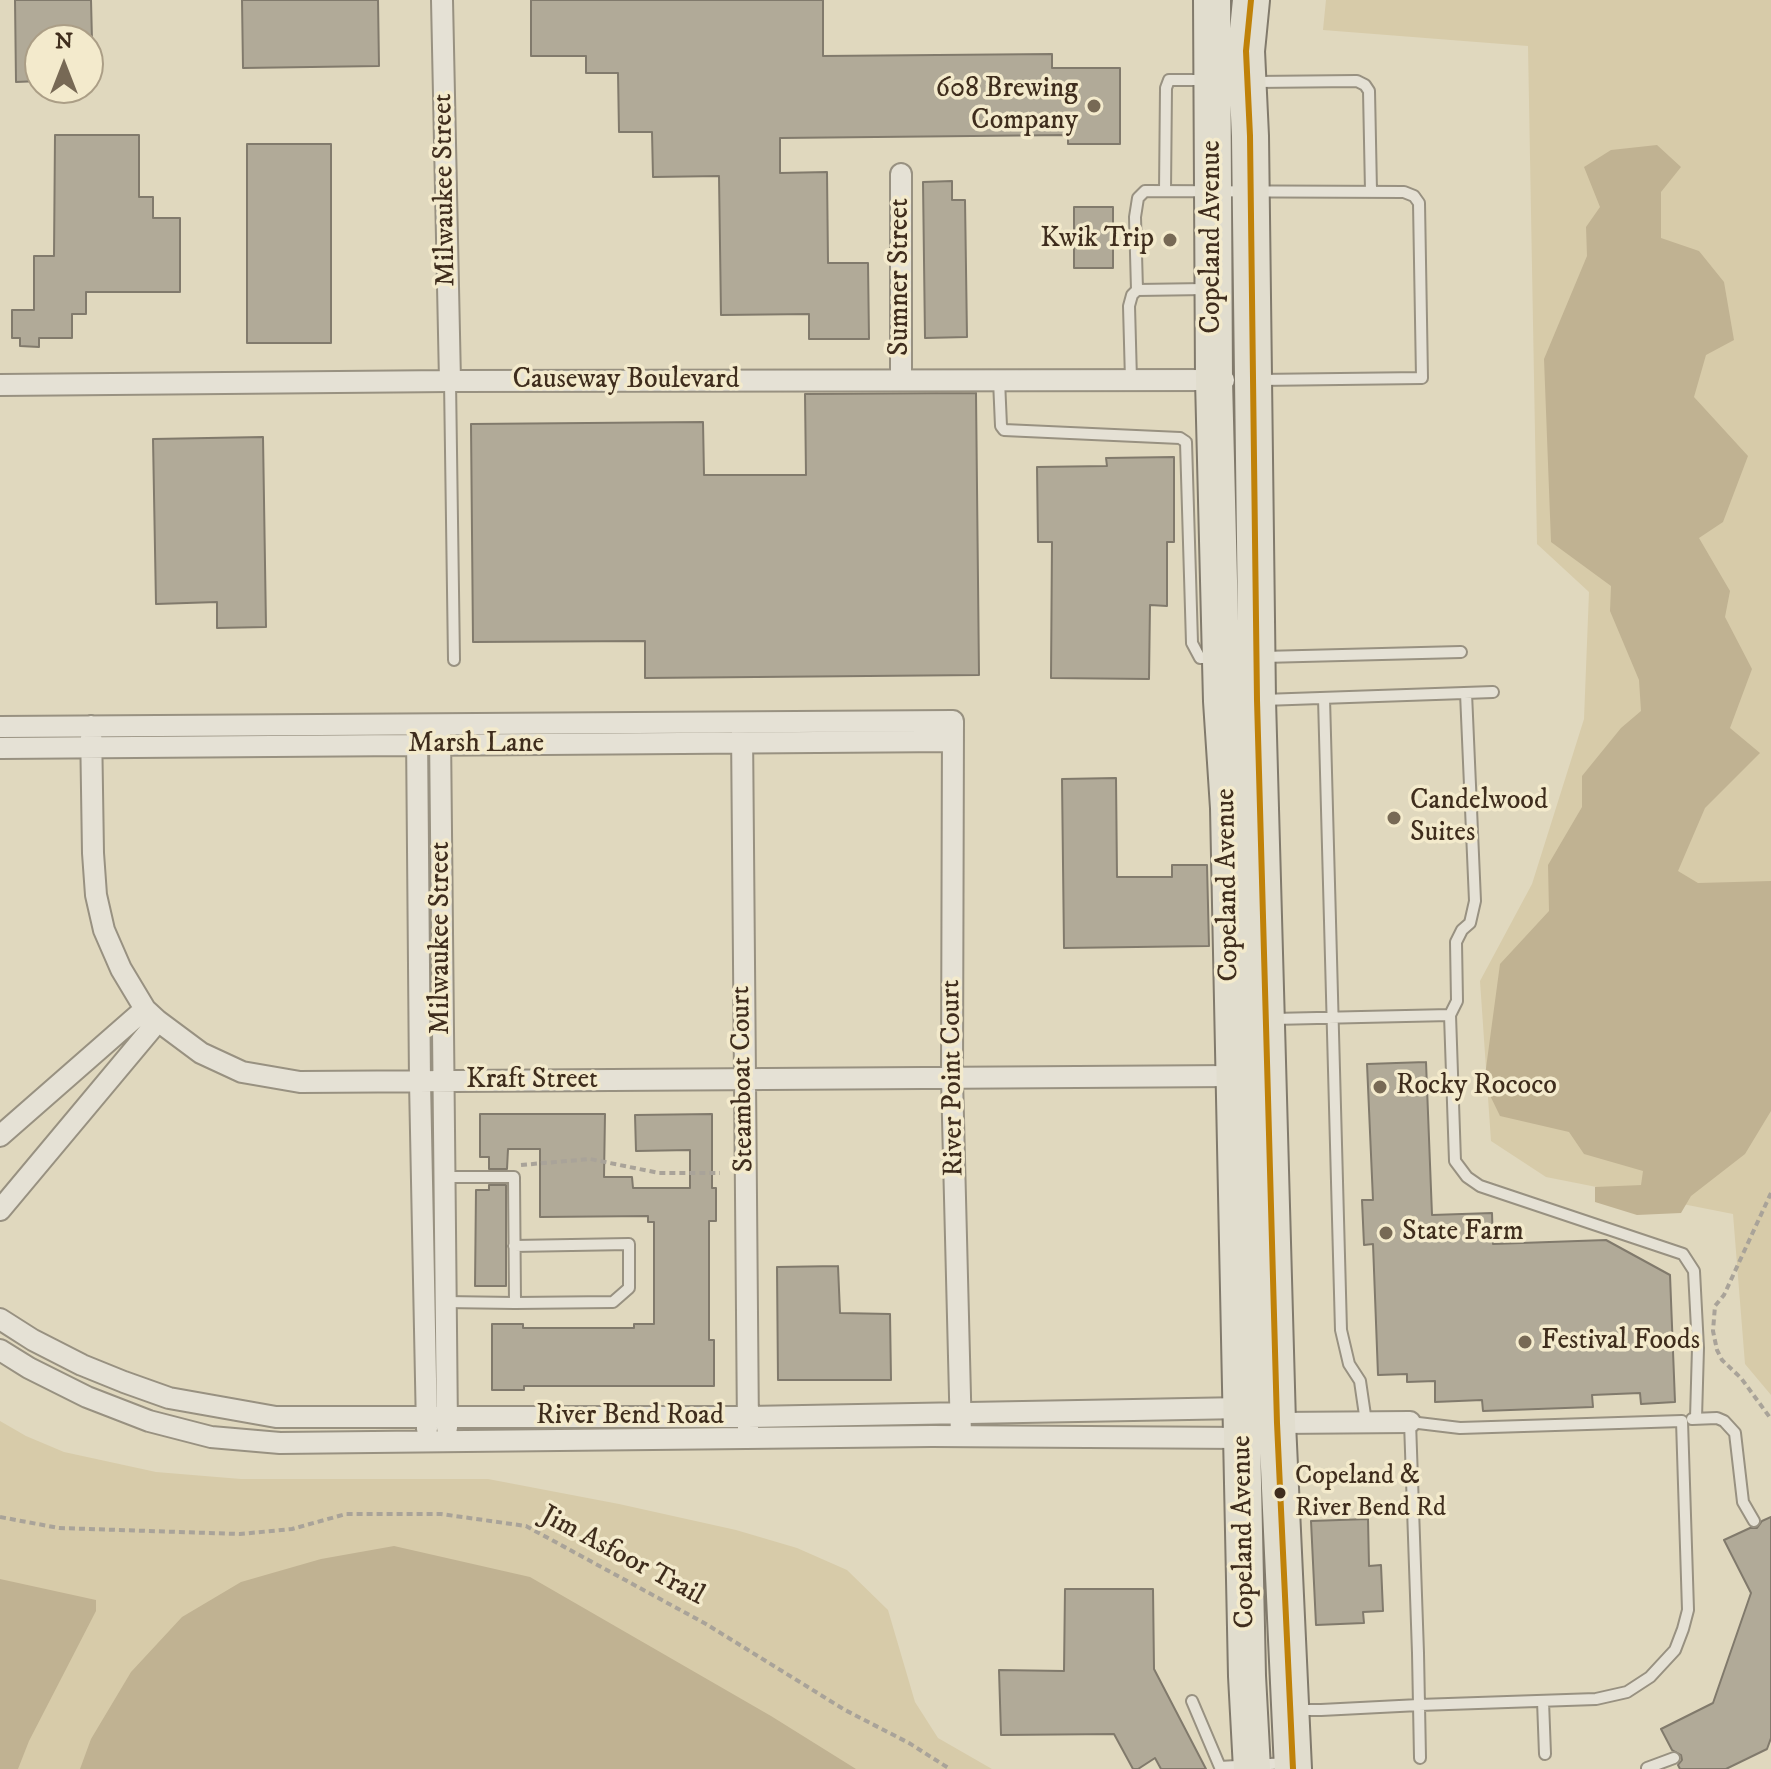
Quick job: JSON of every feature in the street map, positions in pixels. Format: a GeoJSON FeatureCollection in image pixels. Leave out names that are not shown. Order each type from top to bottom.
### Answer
{"type":"FeatureCollection","features":[{"type":"Feature","properties":{"kind":"highway","name":"Copeland Avenue"},"geometry":{"type":"LineString","coordinates":[[1212,0],[1229,81],[1250,136],[1252,380],[1230,882],[1247,1676],[1252,1767]]}},
{"type":"Feature","properties":{"kind":"highway"},"geometry":{"type":"LineString","coordinates":[[1229,81],[1246,51],[1251,0]]}},
{"type":"Feature","properties":{"kind":"highway","name":"Copeland Avenue"},"geometry":{"type":"LineString","coordinates":[[1229,81],[1213,191],[1214,380],[1239,658]]}},
{"type":"Feature","properties":{"kind":"highway","name":"Copeland Avenue"},"geometry":{"type":"LineString","coordinates":[[1239,701],[1267,1019],[1277,1423],[1293,1766]]}},
{"type":"Feature","properties":{"kind":"highway"},"geometry":{"type":"LineString","coordinates":[[1230,882],[1242,906],[1248,1000],[1253,1011],[1267,1019]]}},
{"type":"Feature","properties":{"kind":"street","name":"Milwaukee Street"},"geometry":{"type":"LineString","coordinates":[[442,0],[450,381]]}},
{"type":"Feature","properties":{"kind":"street","name":"Sumner Street"},"geometry":{"type":"LineString","coordinates":[[901,174],[901,380]]}},
{"type":"Feature","properties":{"kind":"street","name":"Causeway Boulevard"},"geometry":{"type":"LineString","coordinates":[[0,385],[1252,380]]}},
{"type":"Feature","properties":{"kind":"street","name":"Marsh Lane"},"geometry":{"type":"LineString","coordinates":[[0,727],[92,737]]}},
{"type":"Feature","properties":{"kind":"street","name":"Marsh Lane"},"geometry":{"type":"LineString","coordinates":[[0,748],[92,737],[953,731]]}},
{"type":"Feature","properties":{"kind":"street","name":"River Point Court"},"geometry":{"type":"LineString","coordinates":[[953,731],[952,1079],[961,1436]]}},
{"type":"Feature","properties":{"kind":"street","name":"Steamboat Court"},"geometry":{"type":"LineString","coordinates":[[742,732],[748,1427]]}},
{"type":"Feature","properties":{"kind":"street","name":"Milwaukee Street"},"geometry":{"type":"LineString","coordinates":[[417,735],[420,1082],[438,1440]]}},
{"type":"Feature","properties":{"kind":"street","name":"Milwaukee Street"},"geometry":{"type":"LineString","coordinates":[[437,1418],[445,1302],[440,735]]}},
{"type":"Feature","properties":{"kind":"street","name":"Kraft Street"},"geometry":{"type":"LineString","coordinates":[[92,737],[96,895],[104,930],[121,969],[151,1015],[201,1053],[242,1072],[300,1082],[1233,1076]]}},
{"type":"Feature","properties":{"kind":"street"},"geometry":{"type":"LineString","coordinates":[[0,1136],[151,1015]]}},
{"type":"Feature","properties":{"kind":"street"},"geometry":{"type":"LineString","coordinates":[[0,1210],[151,1015]]}},
{"type":"Feature","properties":{"kind":"street","name":"River Bend Road"},"geometry":{"type":"LineString","coordinates":[[0,1319],[82,1365],[169,1398],[276,1417],[437,1418],[961,1436],[1243,1423]]}},
{"type":"Feature","properties":{"kind":"street","name":"River Bend Road"},"geometry":{"type":"LineString","coordinates":[[0,1350],[87,1397],[149,1421],[211,1437],[280,1443],[438,1440],[748,1427],[960,1413],[1243,1423],[1410,1422]]}},
{"type":"Feature","properties":{"kind":"lane"},"geometry":{"type":"LineString","coordinates":[[1165,191],[1166,88],[1169,80],[1357,81],[1365,85],[1369,91],[1371,191]]}},
{"type":"Feature","properties":{"kind":"lane"},"geometry":{"type":"LineString","coordinates":[[1137,290],[1135,217],[1138,198],[1145,191],[1371,191],[1404,192],[1414,196],[1419,203],[1422,378],[1252,380]]}},
{"type":"Feature","properties":{"kind":"lane"},"geometry":{"type":"LineString","coordinates":[[1131,380],[1129,306],[1132,295],[1137,290],[1214,289]]}},
{"type":"Feature","properties":{"kind":"lane"},"geometry":{"type":"LineString","coordinates":[[999,380],[1001,426],[1004,430],[1180,438],[1186,442],[1192,643],[1200,658],[1461,652]]}},
{"type":"Feature","properties":{"kind":"lane"},"geometry":{"type":"LineString","coordinates":[[450,381],[454,660]]}},
{"type":"Feature","properties":{"kind":"lane"},"geometry":{"type":"LineString","coordinates":[[1239,701],[1493,692]]}},
{"type":"Feature","properties":{"kind":"lane"},"geometry":{"type":"LineString","coordinates":[[1466,693],[1475,901],[1470,923],[1456,942],[1457,1001],[1450,1015],[1455,1161],[1467,1177],[1480,1186],[1683,1254],[1694,1271],[1698,1348],[1696,1418]]}},
{"type":"Feature","properties":{"kind":"lane"},"geometry":{"type":"LineString","coordinates":[[1324,698],[1341,1330],[1349,1364],[1360,1381],[1366,1422]]}},
{"type":"Feature","properties":{"kind":"lane"},"geometry":{"type":"LineString","coordinates":[[1267,1019],[1450,1015]]}},
{"type":"Feature","properties":{"kind":"lane"},"geometry":{"type":"LineString","coordinates":[[444,1177],[514,1177],[515,1303]]}},
{"type":"Feature","properties":{"kind":"lane"},"geometry":{"type":"LineString","coordinates":[[445,1302],[613,1302],[629,1288],[629,1244],[514,1246]]}},
{"type":"Feature","properties":{"kind":"lane"},"geometry":{"type":"LineString","coordinates":[[1420,1758],[1410,1422],[1460,1428],[1682,1421],[1696,1418],[1724,1421],[1735,1433],[1743,1502],[1754,1521]]}},
{"type":"Feature","properties":{"kind":"lane"},"geometry":{"type":"LineString","coordinates":[[1292,1710],[1596,1699],[1627,1692],[1656,1672],[1678,1643],[1689,1593],[1682,1421]]}},
{"type":"Feature","properties":{"kind":"lane"},"geometry":{"type":"LineString","coordinates":[[1192,1701],[1220,1767],[1293,1766]]}},
{"type":"Feature","properties":{"kind":"lane"},"geometry":{"type":"LineString","coordinates":[[1543,1701],[1545,1754]]}},
{"type":"Feature","properties":{"kind":"lane"},"geometry":{"type":"LineString","coordinates":[[1647,1768],[1674,1758]]}},
{"type":"Feature","properties":{"kind":"path"},"geometry":{"type":"LineString","coordinates":[[515,1165],[590,1159],[659,1173],[720,1173]]}},
{"type":"Feature","properties":{"kind":"path"},"geometry":{"type":"LineString","coordinates":[[1771,1193],[1724,1295],[1715,1306],[1713,1331],[1722,1360],[1741,1378],[1771,1419]]}},
{"type":"Feature","properties":{"kind":"path","name":"Jim Asfoor Trail"},"geometry":{"type":"LineString","coordinates":[[0,1517],[59,1528],[240,1534],[292,1529],[346,1514],[441,1514],[526,1526],[706,1624],[845,1710],[909,1743],[950,1769]]}},
{"type":"Feature","properties":{"kind":"shaded area"},"geometry":{"type":"Polygon","coordinates":[[[1326,0],[1771,0],[1771,1395],[1745,1364],[1733,1214],[1546,1177],[1491,1141],[1480,981],[1532,884],[1584,719],[1589,592],[1537,544],[1528,46],[1323,30],[1326,0]]]}},
{"type":"Feature","properties":{"kind":"shaded area"},"geometry":{"type":"Polygon","coordinates":[[[1657,145],[1681,167],[1661,192],[1661,238],[1699,251],[1724,282],[1734,340],[1706,355],[1694,397],[1748,456],[1723,522],[1699,538],[1730,591],[1725,617],[1752,669],[1730,728],[1760,753],[1705,808],[1678,871],[1698,883],[1771,881],[1771,1111],[1745,1154],[1691,1196],[1681,1213],[1637,1215],[1595,1202],[1595,1187],[1641,1185],[1643,1171],[1584,1154],[1569,1132],[1500,1116],[1484,1083],[1500,964],[1549,911],[1548,865],[1582,807],[1582,776],[1621,728],[1641,711],[1639,680],[1610,611],[1611,586],[1551,542],[1544,359],[1587,256],[1586,227],[1600,207],[1584,167],[1611,150],[1657,145]]]}},
{"type":"Feature","properties":{"kind":"shaded area"},"geometry":{"type":"Polygon","coordinates":[[[0,1421],[64,1452],[156,1472],[241,1479],[488,1479],[736,1530],[797,1548],[847,1570],[888,1610],[915,1702],[938,1738],[992,1769],[0,1769],[0,1421]]]}},
{"type":"Feature","properties":{"kind":"shaded area"},"geometry":{"type":"Polygon","coordinates":[[[394,1546],[530,1577],[771,1716],[856,1769],[80,1769],[91,1739],[131,1672],[182,1617],[241,1582],[321,1559],[394,1546]]]}},
{"type":"Feature","properties":{"kind":"shaded area"},"geometry":{"type":"Polygon","coordinates":[[[0,1579],[96,1600],[96,1611],[29,1741],[18,1769],[0,1769],[0,1579]]]}},
{"type":"Feature","properties":{"kind":"building"},"geometry":{"type":"Polygon","coordinates":[[[15,0],[91,0],[92,24],[24,24],[24,82],[16,82],[15,0]]]}},
{"type":"Feature","properties":{"kind":"building"},"geometry":{"type":"Polygon","coordinates":[[[242,0],[378,0],[379,66],[243,68],[242,0]]]}},
{"type":"Feature","properties":{"kind":"building"},"geometry":{"type":"Polygon","coordinates":[[[531,0],[823,0],[823,56],[1052,54],[1052,68],[1120,68],[1120,144],[1068,144],[1068,135],[780,138],[780,173],[827,172],[828,263],[868,263],[869,339],[809,339],[809,314],[721,315],[719,176],[653,177],[652,132],[619,132],[618,73],[586,73],[586,56],[531,56],[531,0]]]}},
{"type":"Feature","properties":{"kind":"building"},"geometry":{"type":"Polygon","coordinates":[[[55,135],[139,135],[139,197],[153,197],[153,218],[180,218],[180,292],[86,292],[86,314],[72,314],[72,338],[39,338],[39,347],[20,346],[20,338],[12,338],[12,310],[34,310],[34,256],[54,256],[55,135]]]}},
{"type":"Feature","properties":{"kind":"building"},"geometry":{"type":"Polygon","coordinates":[[[247,144],[331,144],[331,343],[247,343],[247,144]]]}},
{"type":"Feature","properties":{"kind":"building"},"geometry":{"type":"Polygon","coordinates":[[[952,181],[952,200],[965,200],[967,337],[925,338],[923,182],[952,181]]]}},
{"type":"Feature","properties":{"kind":"building"},"geometry":{"type":"Polygon","coordinates":[[[1074,207],[1113,207],[1113,268],[1074,268],[1074,207]]]}},
{"type":"Feature","properties":{"kind":"building"},"geometry":{"type":"Polygon","coordinates":[[[976,393],[979,675],[645,678],[645,641],[473,642],[471,424],[703,422],[704,475],[806,475],[805,394],[976,393]]]}},
{"type":"Feature","properties":{"kind":"building"},"geometry":{"type":"Polygon","coordinates":[[[263,437],[266,627],[217,628],[217,602],[156,604],[153,439],[263,437]]]}},
{"type":"Feature","properties":{"kind":"building"},"geometry":{"type":"Polygon","coordinates":[[[1174,457],[1174,542],[1167,542],[1167,606],[1150,605],[1149,679],[1051,678],[1052,542],[1038,542],[1037,467],[1107,466],[1106,458],[1174,457]]]}},
{"type":"Feature","properties":{"kind":"building"},"geometry":{"type":"Polygon","coordinates":[[[1116,778],[1117,877],[1172,877],[1172,865],[1207,865],[1209,946],[1064,948],[1062,779],[1116,778]]]}},
{"type":"Feature","properties":{"kind":"building","name":"Festival Foods"},"geometry":{"type":"Polygon","coordinates":[[[1426,1062],[1432,1215],[1492,1213],[1493,1244],[1606,1240],[1670,1275],[1675,1402],[1641,1404],[1640,1393],[1592,1395],[1593,1407],[1483,1411],[1482,1400],[1435,1402],[1435,1381],[1407,1382],[1407,1374],[1378,1375],[1373,1244],[1364,1245],[1362,1200],[1373,1200],[1367,1064],[1426,1062]]]}},
{"type":"Feature","properties":{"kind":"building"},"geometry":{"type":"Polygon","coordinates":[[[480,1114],[605,1114],[604,1177],[632,1177],[633,1188],[690,1188],[690,1150],[636,1151],[635,1115],[712,1114],[712,1188],[716,1188],[716,1221],[709,1221],[709,1340],[714,1340],[714,1386],[524,1386],[524,1390],[492,1390],[492,1324],[523,1324],[523,1328],[634,1328],[634,1324],[654,1324],[654,1222],[648,1222],[648,1216],[540,1217],[540,1149],[508,1149],[507,1169],[489,1169],[489,1157],[480,1157],[480,1114]]]}},
{"type":"Feature","properties":{"kind":"building"},"geometry":{"type":"Polygon","coordinates":[[[489,1185],[506,1185],[506,1286],[475,1286],[476,1190],[489,1190],[489,1185]]]}},
{"type":"Feature","properties":{"kind":"building"},"geometry":{"type":"Polygon","coordinates":[[[838,1266],[840,1313],[890,1314],[891,1380],[778,1380],[777,1267],[838,1266]]]}},
{"type":"Feature","properties":{"kind":"building"},"geometry":{"type":"Polygon","coordinates":[[[1771,1517],[1771,1738],[1767,1749],[1726,1769],[1680,1769],[1681,1755],[1672,1750],[1661,1729],[1713,1703],[1751,1593],[1724,1540],[1757,1528],[1762,1521],[1771,1517]]]}},
{"type":"Feature","properties":{"kind":"building"},"geometry":{"type":"Polygon","coordinates":[[[1368,1519],[1369,1566],[1381,1565],[1383,1611],[1363,1612],[1364,1623],[1316,1625],[1311,1521],[1368,1519]]]}},
{"type":"Feature","properties":{"kind":"building"},"geometry":{"type":"Polygon","coordinates":[[[1065,1589],[1153,1589],[1154,1669],[1206,1769],[1161,1769],[1155,1758],[1133,1769],[1114,1734],[1001,1735],[999,1670],[1064,1671],[1065,1589]]]}},
{"type":"Feature","properties":{"kind":"transit line"},"geometry":{"type":"LineString","coordinates":[[1251,0],[1246,51],[1250,136],[1257,700],[1277,1423],[1293,1769]]}},
{"type":"Feature","properties":{"kind":"place","name":"608 Brewing Company"},"geometry":{"type":"Point","coordinates":[1094,106]}},
{"type":"Feature","properties":{"kind":"place","name":"Kwik Trip"},"geometry":{"type":"Point","coordinates":[1170,240]}},
{"type":"Feature","properties":{"kind":"place","name":"Candelwood Suites"},"geometry":{"type":"Point","coordinates":[1394,818]}},
{"type":"Feature","properties":{"kind":"place","name":"Rocky Rococo"},"geometry":{"type":"Point","coordinates":[1380,1087]}},
{"type":"Feature","properties":{"kind":"place","name":"State Farm"},"geometry":{"type":"Point","coordinates":[1386,1233]}},
{"type":"Feature","properties":{"kind":"place","name":"Festival Foods"},"geometry":{"type":"Point","coordinates":[1525,1342]}},
{"type":"Feature","properties":{"kind":"place","name":"Copeland & River Bend Rd"},"geometry":{"type":"Point","coordinates":[1280,1493]}}]}
